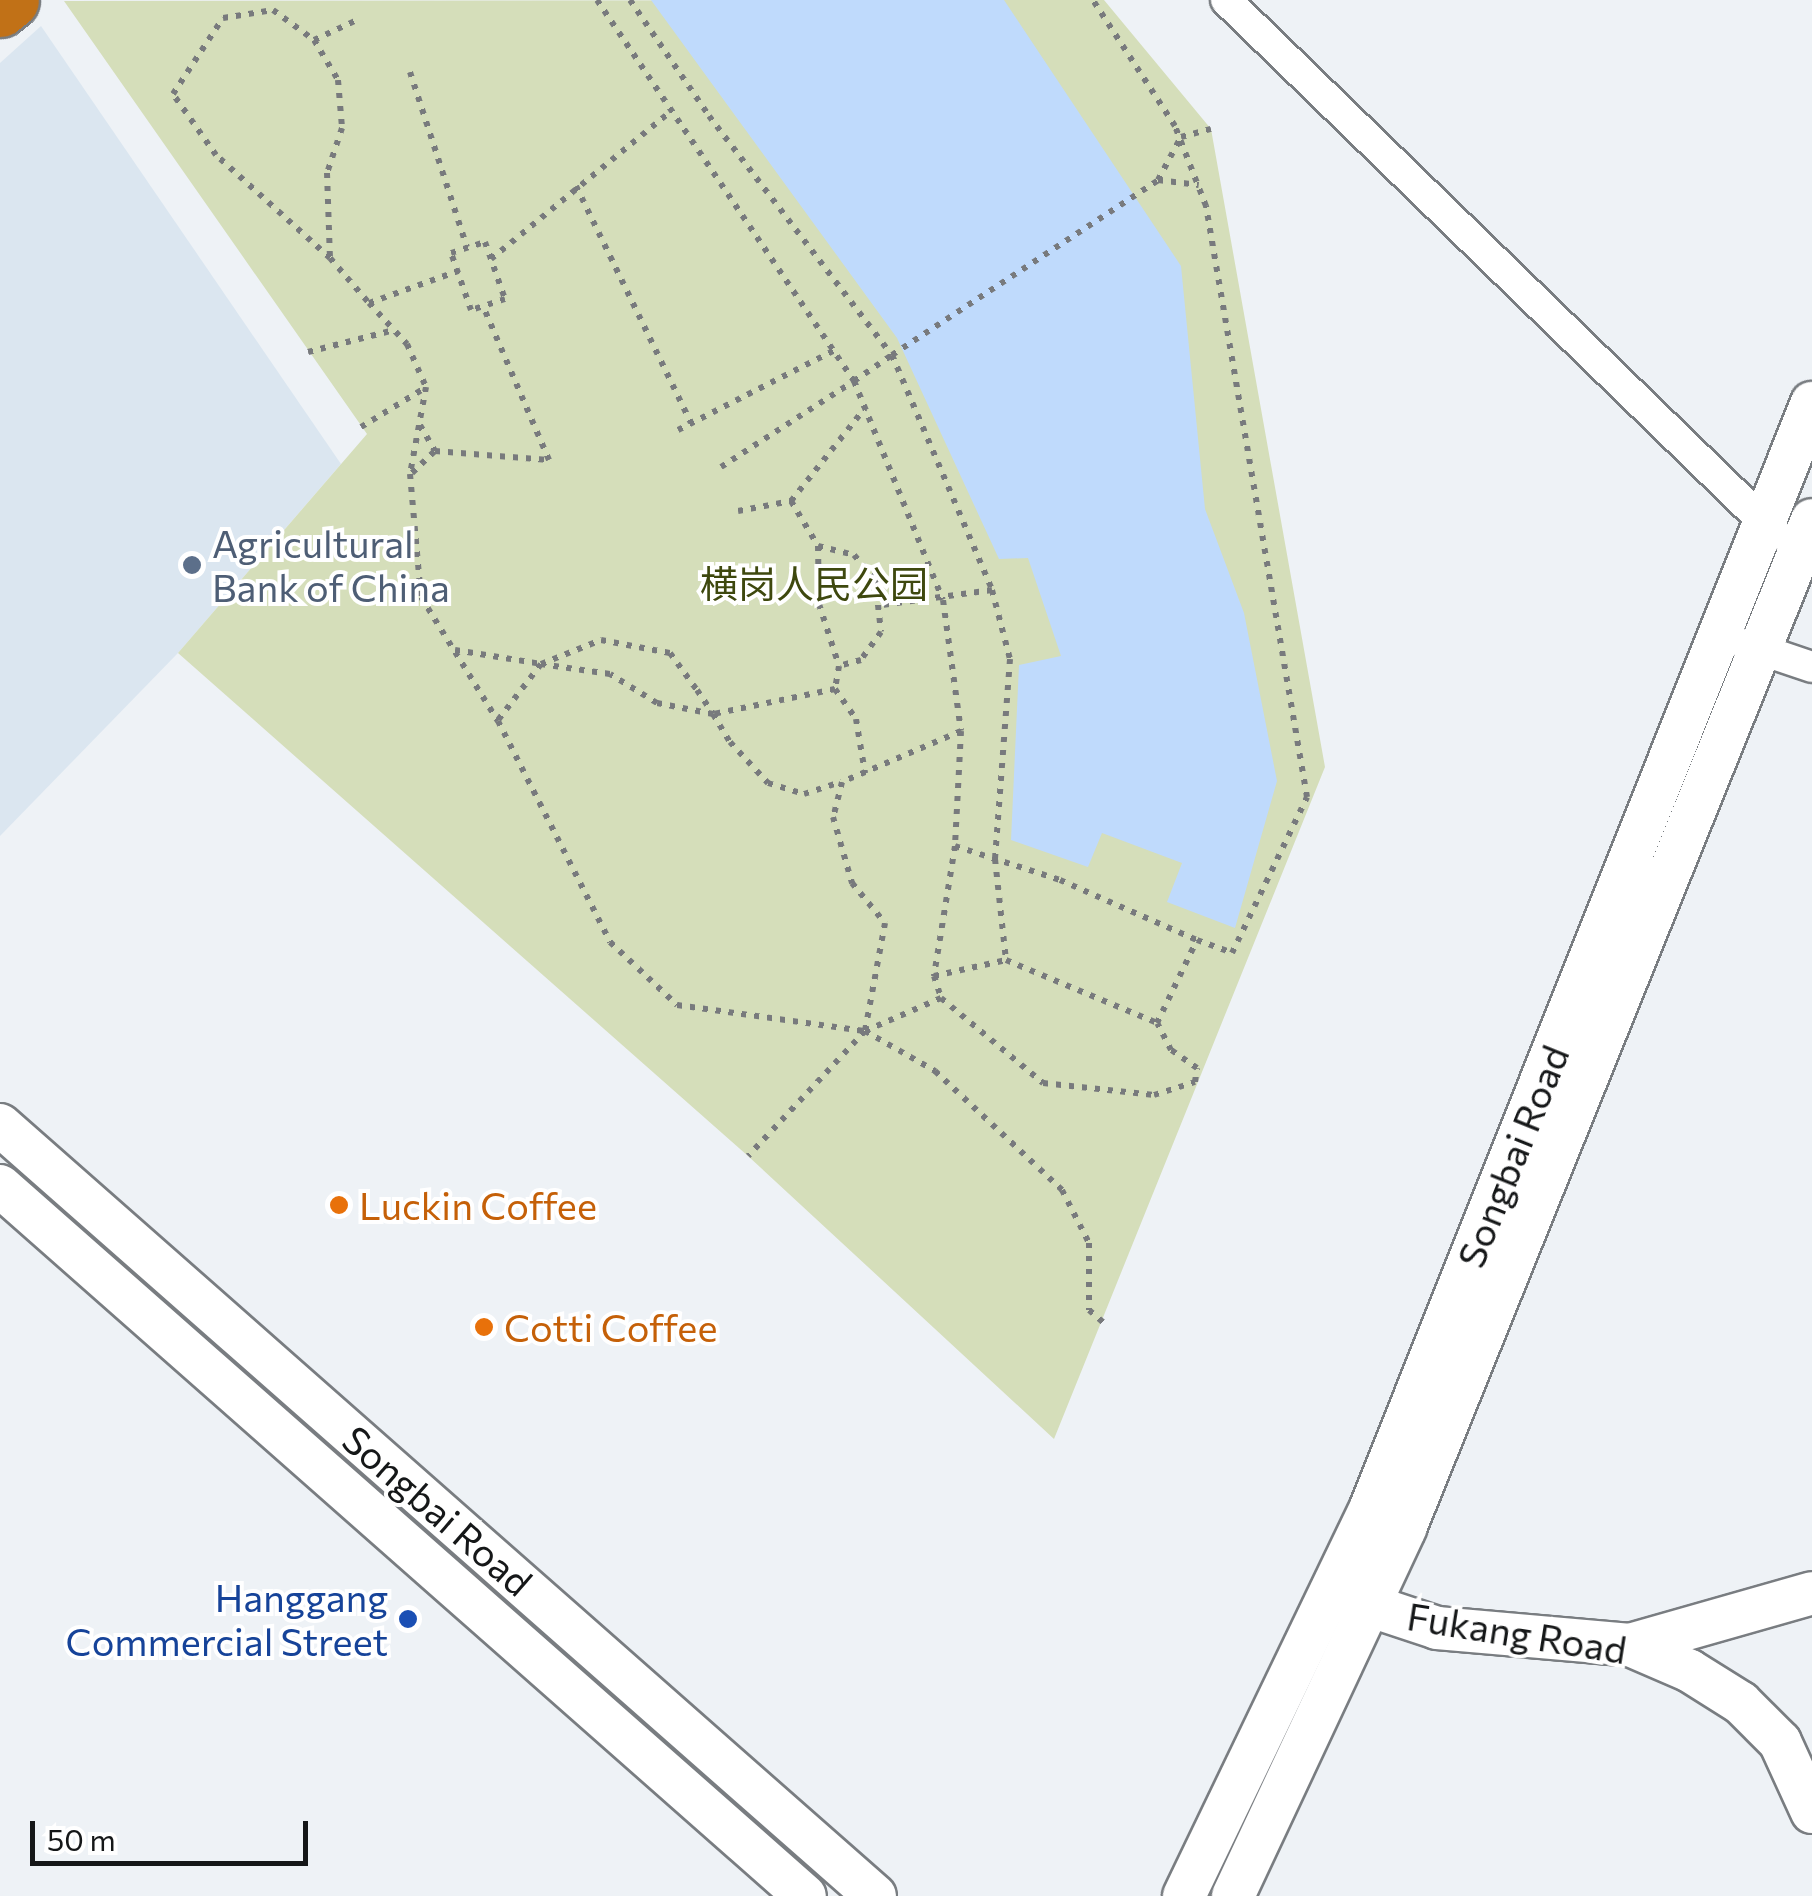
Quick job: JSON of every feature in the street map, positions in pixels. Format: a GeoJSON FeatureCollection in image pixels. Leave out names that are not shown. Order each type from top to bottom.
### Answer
{"type":"FeatureCollection","features":[{"type":"Feature","properties":{"kind":"highway"},"geometry":{"type":"LineString","coordinates":[[0,9],[11,0]]}},
{"type":"Feature","properties":{"kind":"main road","name":"Songbai Road"},"geometry":{"type":"LineString","coordinates":[[1184,1896],[1349,1599],[1371,1506],[1812,403]]}},
{"type":"Feature","properties":{"kind":"main road","name":"Songbai Road"},"geometry":{"type":"LineString","coordinates":[[1233,1896],[1349,1599],[1761,650],[1805,537]]}},
{"type":"Feature","properties":{"kind":"main road","name":"Songbai Road"},"geometry":{"type":"LineString","coordinates":[[0,1125],[875,1896]]}},
{"type":"Feature","properties":{"kind":"main road","name":"Songbai Road"},"geometry":{"type":"LineString","coordinates":[[0,1186],[805,1896]]}},
{"type":"Feature","properties":{"kind":"main road"},"geometry":{"type":"LineString","coordinates":[[1630,1645],[1812,1593]]}},
{"type":"Feature","properties":{"kind":"main road","name":"Fukang Road"},"geometry":{"type":"LineString","coordinates":[[1349,1599],[1437,1628],[1630,1645],[1741,1703],[1780,1742],[1812,1812]]}},
{"type":"Feature","properties":{"kind":"street"},"geometry":{"type":"LineString","coordinates":[[1226,0],[1765,523],[1805,537]]}},
{"type":"Feature","properties":{"kind":"street"},"geometry":{"type":"LineString","coordinates":[[1720,636],[1812,667]]}},
{"type":"Feature","properties":{"kind":"path"},"geometry":{"type":"LineString","coordinates":[[597,0],[854,381],[944,600],[961,731],[956,846],[934,976],[941,998],[1043,1083],[1154,1094],[1195,1082],[1197,1068],[1171,1050],[1157,1023],[1006,960],[934,976]]}},
{"type":"Feature","properties":{"kind":"path"},"geometry":{"type":"LineString","coordinates":[[630,0],[709,116],[892,355],[992,590],[1010,659],[995,859],[1006,960]]}},
{"type":"Feature","properties":{"kind":"path"},"geometry":{"type":"LineString","coordinates":[[956,846],[1232,953],[1306,798],[1200,184],[1180,137],[1093,0]]}},
{"type":"Feature","properties":{"kind":"path"},"geometry":{"type":"LineString","coordinates":[[330,258],[327,173],[342,128],[338,80],[314,40],[273,10],[222,18],[173,94],[216,155],[330,258],[394,330],[426,387],[410,474],[421,597],[498,721],[610,942],[677,1005],[866,1031],[935,1071],[1062,1190],[1090,1243],[1089,1310],[1104,1323]]}},
{"type":"Feature","properties":{"kind":"path"},"geometry":{"type":"LineString","coordinates":[[314,40],[359,20]]}},
{"type":"Feature","properties":{"kind":"path"},"geometry":{"type":"LineString","coordinates":[[410,72],[467,247]]}},
{"type":"Feature","properties":{"kind":"path"},"geometry":{"type":"LineString","coordinates":[[491,259],[670,112]]}},
{"type":"Feature","properties":{"kind":"path"},"geometry":{"type":"LineString","coordinates":[[721,467],[1158,180],[1180,137],[1211,129]]}},
{"type":"Feature","properties":{"kind":"path"},"geometry":{"type":"LineString","coordinates":[[1158,180],[1200,184]]}},
{"type":"Feature","properties":{"kind":"path"},"geometry":{"type":"LineString","coordinates":[[576,186],[691,423]]}},
{"type":"Feature","properties":{"kind":"path"},"geometry":{"type":"LineString","coordinates":[[485,242],[491,259],[505,299],[471,310],[451,253],[485,242]]}},
{"type":"Feature","properties":{"kind":"path"},"geometry":{"type":"LineString","coordinates":[[369,303],[458,271]]}},
{"type":"Feature","properties":{"kind":"path"},"geometry":{"type":"LineString","coordinates":[[410,474],[434,451],[549,460],[483,306]]}},
{"type":"Feature","properties":{"kind":"path"},"geometry":{"type":"LineString","coordinates":[[308,352],[394,330]]}},
{"type":"Feature","properties":{"kind":"path"},"geometry":{"type":"LineString","coordinates":[[678,430],[835,350]]}},
{"type":"Feature","properties":{"kind":"path"},"geometry":{"type":"LineString","coordinates":[[361,426],[426,387]]}},
{"type":"Feature","properties":{"kind":"path"},"geometry":{"type":"LineString","coordinates":[[738,511],[791,501],[866,408]]}},
{"type":"Feature","properties":{"kind":"path"},"geometry":{"type":"LineString","coordinates":[[420,424],[434,451]]}},
{"type":"Feature","properties":{"kind":"path"},"geometry":{"type":"LineString","coordinates":[[791,501],[818,546],[819,604],[838,666],[835,689],[856,719],[866,773]]}},
{"type":"Feature","properties":{"kind":"path"},"geometry":{"type":"LineString","coordinates":[[818,546],[854,556],[874,580],[882,605],[881,632],[861,660],[838,666]]}},
{"type":"Feature","properties":{"kind":"path"},"geometry":{"type":"LineString","coordinates":[[882,605],[944,600],[992,590]]}},
{"type":"Feature","properties":{"kind":"path"},"geometry":{"type":"LineString","coordinates":[[498,721],[540,664],[601,640],[670,652],[768,783],[804,794],[866,773],[961,731]]}},
{"type":"Feature","properties":{"kind":"path"},"geometry":{"type":"LineString","coordinates":[[453,650],[610,674],[657,704],[713,714],[835,689]]}},
{"type":"Feature","properties":{"kind":"path"},"geometry":{"type":"LineString","coordinates":[[842,782],[834,817],[852,884],[885,923],[866,1031]]}},
{"type":"Feature","properties":{"kind":"path"},"geometry":{"type":"LineString","coordinates":[[1157,1023],[1197,940]]}},
{"type":"Feature","properties":{"kind":"path"},"geometry":{"type":"LineString","coordinates":[[748,1156],[866,1031],[941,998]]}},
{"type":"Feature","properties":{"kind":"shaded area"},"geometry":{"type":"Polygon","coordinates":[[[41,26],[341,464],[178,653],[0,836],[0,63],[41,26]]]}},
{"type":"Feature","properties":{"kind":"green space","name":"横岗人民公园"},"geometry":{"type":"Polygon","coordinates":[[[1104,0],[1211,129],[1325,767],[1054,1439],[748,1156],[178,653],[367,434],[64,1],[1104,0]]]}},
{"type":"Feature","properties":{"kind":"water"},"geometry":{"type":"Polygon","coordinates":[[[651,0],[1004,0],[1181,266],[1205,509],[1244,613],[1277,781],[1235,928],[1167,902],[1182,863],[1102,833],[1088,867],[1011,840],[1019,665],[1061,656],[1028,558],[999,559],[897,338],[651,0]]]}},
{"type":"Feature","properties":{"kind":"place","name":"Agricultural Bank of China"},"geometry":{"type":"Point","coordinates":[192,565]}},
{"type":"Feature","properties":{"kind":"place","name":"Luckin Coffee"},"geometry":{"type":"Point","coordinates":[339,1205]}},
{"type":"Feature","properties":{"kind":"place","name":"Cotti Coffee"},"geometry":{"type":"Point","coordinates":[484,1327]}},
{"type":"Feature","properties":{"kind":"place","name":"Hanggang Commercial Street"},"geometry":{"type":"Point","coordinates":[408,1619]}}]}
